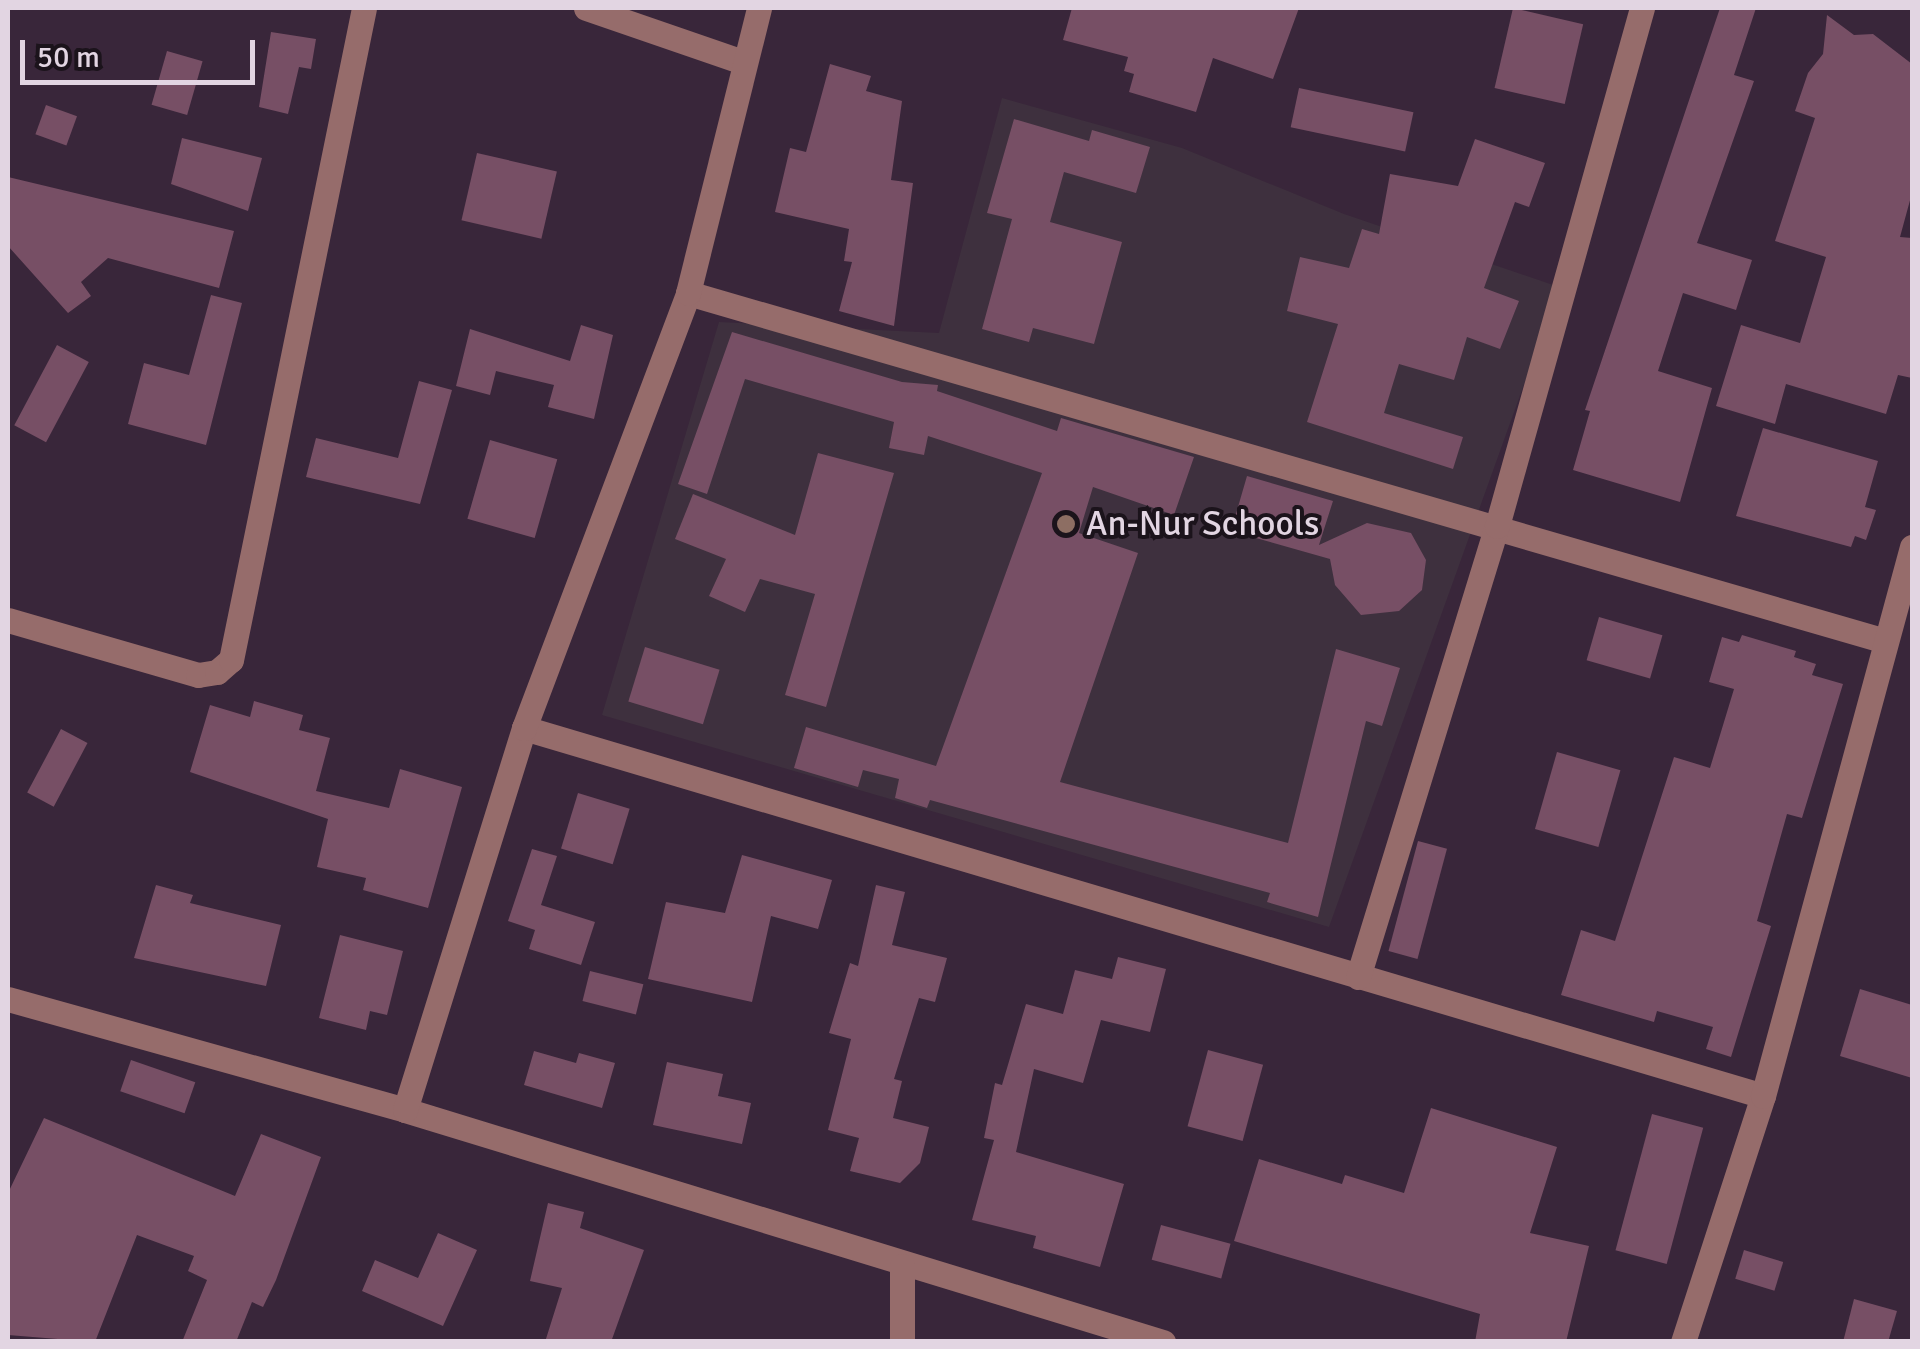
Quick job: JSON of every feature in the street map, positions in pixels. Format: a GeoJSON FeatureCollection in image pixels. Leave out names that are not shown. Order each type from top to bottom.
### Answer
{"type":"FeatureCollection","features":[{"type":"Feature","properties":{"kind":"street"},"geometry":{"type":"LineString","coordinates":[[8,620],[198,675],[217,672],[231,660],[364,8]]}},
{"type":"Feature","properties":{"kind":"street"},"geometry":{"type":"LineString","coordinates":[[586,8],[744,62]]}},
{"type":"Feature","properties":{"kind":"street"},"geometry":{"type":"LineString","coordinates":[[405,1110],[524,728],[688,293],[760,8]]}},
{"type":"Feature","properties":{"kind":"street"},"geometry":{"type":"LineString","coordinates":[[1358,977],[1497,526],[1642,8]]}},
{"type":"Feature","properties":{"kind":"street"},"geometry":{"type":"LineString","coordinates":[[688,293],[1885,641]]}},
{"type":"Feature","properties":{"kind":"street"},"geometry":{"type":"LineString","coordinates":[[1683,1342],[1763,1096],[1912,547]]}},
{"type":"Feature","properties":{"kind":"street"},"geometry":{"type":"LineString","coordinates":[[524,728],[1763,1096]]}},
{"type":"Feature","properties":{"kind":"street"},"geometry":{"type":"LineString","coordinates":[[8,999],[405,1110],[902,1266],[1163,1342]]}},
{"type":"Feature","properties":{"kind":"street"},"geometry":{"type":"LineString","coordinates":[[902,1266],[902,1342]]}},
{"type":"Feature","properties":{"kind":"shaded area","name":"An-Nur Schools"},"geometry":{"type":"Polygon","coordinates":[[[1002,98],[1182,148],[1344,214],[1559,287],[1329,927],[602,715],[719,322],[939,333],[1002,98]]]}},
{"type":"Feature","properties":{"kind":"building"},"geometry":{"type":"Polygon","coordinates":[[[1072,8],[1299,8],[1273,79],[1213,58],[1196,112],[1129,92],[1134,74],[1124,71],[1128,57],[1063,40],[1072,8]]]}},
{"type":"Feature","properties":{"kind":"building"},"geometry":{"type":"Polygon","coordinates":[[[1513,8],[1583,24],[1565,104],[1495,88],[1513,8]]]}},
{"type":"Feature","properties":{"kind":"building"},"geometry":{"type":"Polygon","coordinates":[[[1720,8],[1756,8],[1734,75],[1754,81],[1697,243],[1752,260],[1736,310],[1683,293],[1658,371],[1712,388],[1680,502],[1573,470],[1590,411],[1585,410],[1720,8]]]}},
{"type":"Feature","properties":{"kind":"building"},"geometry":{"type":"Polygon","coordinates":[[[1827,15],[1854,35],[1873,34],[1912,64],[1912,193],[1900,237],[1912,238],[1912,378],[1898,375],[1886,414],[1786,384],[1775,424],[1716,406],[1741,325],[1800,343],[1826,257],[1775,241],[1815,118],[1795,111],[1808,73],[1823,54],[1827,15]]]}},
{"type":"Feature","properties":{"kind":"building"},"geometry":{"type":"Polygon","coordinates":[[[271,32],[316,39],[311,69],[299,67],[288,114],[259,107],[271,32]]]}},
{"type":"Feature","properties":{"kind":"building"},"geometry":{"type":"Polygon","coordinates":[[[167,51],[203,61],[187,115],[152,105],[167,51]]]}},
{"type":"Feature","properties":{"kind":"building"},"geometry":{"type":"Polygon","coordinates":[[[830,64],[871,76],[866,91],[902,101],[891,180],[913,183],[894,326],[839,311],[852,262],[844,261],[849,229],[775,212],[790,148],[806,152],[830,64]]]}},
{"type":"Feature","properties":{"kind":"building"},"geometry":{"type":"Polygon","coordinates":[[[1299,88],[1413,112],[1405,151],[1291,127],[1299,88]]]}},
{"type":"Feature","properties":{"kind":"building"},"geometry":{"type":"Polygon","coordinates":[[[46,105],[77,116],[66,145],[35,134],[46,105]]]}},
{"type":"Feature","properties":{"kind":"building"},"geometry":{"type":"Polygon","coordinates":[[[1014,119],[1089,141],[1092,130],[1150,147],[1136,193],[1064,172],[1050,222],[1122,242],[1094,344],[1033,328],[1029,342],[982,329],[1012,219],[987,213],[1014,119]]]}},
{"type":"Feature","properties":{"kind":"building"},"geometry":{"type":"Polygon","coordinates":[[[182,138],[262,158],[248,211],[171,184],[182,138]]]}},
{"type":"Feature","properties":{"kind":"building"},"geometry":{"type":"Polygon","coordinates":[[[1475,139],[1545,163],[1529,207],[1515,202],[1484,288],[1519,301],[1500,349],[1467,337],[1454,380],[1399,364],[1384,413],[1463,437],[1453,469],[1307,422],[1338,324],[1287,311],[1300,257],[1349,268],[1362,229],[1379,234],[1390,174],[1458,186],[1475,139]]]}},
{"type":"Feature","properties":{"kind":"building"},"geometry":{"type":"Polygon","coordinates":[[[477,153],[557,171],[541,239],[461,220],[477,153]]]}},
{"type":"Feature","properties":{"kind":"building"},"geometry":{"type":"Polygon","coordinates":[[[8,177],[234,231],[219,288],[108,258],[81,282],[91,296],[68,313],[8,246],[8,177]]]}},
{"type":"Feature","properties":{"kind":"building"},"geometry":{"type":"Polygon","coordinates":[[[211,295],[242,303],[206,445],[128,424],[144,363],[189,375],[211,295]]]}},
{"type":"Feature","properties":{"kind":"building"},"geometry":{"type":"Polygon","coordinates":[[[581,325],[613,335],[594,419],[548,407],[554,385],[496,371],[490,395],[456,386],[470,329],[570,361],[581,325]]]}},
{"type":"Feature","properties":{"kind":"building"},"geometry":{"type":"Polygon","coordinates":[[[732,332],[902,382],[938,385],[937,391],[1057,431],[1061,418],[1194,457],[1174,515],[1093,487],[1079,533],[1138,553],[1060,782],[1288,843],[1336,649],[1400,668],[1382,726],[1366,721],[1318,917],[1267,902],[1270,893],[930,800],[927,808],[895,798],[899,779],[863,770],[858,787],[794,768],[806,727],[936,766],[1042,473],[928,436],[924,455],[889,448],[894,422],[745,379],[707,494],[678,484],[732,332]]]}},
{"type":"Feature","properties":{"kind":"building"},"geometry":{"type":"Polygon","coordinates":[[[57,345],[89,362],[46,442],[14,425],[57,345]]]}},
{"type":"Feature","properties":{"kind":"building"},"geometry":{"type":"Polygon","coordinates":[[[419,381],[452,390],[420,504],[306,477],[316,438],[398,458],[419,381]]]}},
{"type":"Feature","properties":{"kind":"building"},"geometry":{"type":"Polygon","coordinates":[[[1763,428],[1878,461],[1865,507],[1876,510],[1866,540],[1855,536],[1851,547],[1736,516],[1763,428]]]}},
{"type":"Feature","properties":{"kind":"building"},"geometry":{"type":"Polygon","coordinates":[[[490,440],[557,459],[535,538],[467,519],[490,440]]]}},
{"type":"Feature","properties":{"kind":"building"},"geometry":{"type":"Polygon","coordinates":[[[818,453],[894,473],[826,707],[785,695],[815,594],[760,579],[745,612],[709,596],[726,559],[675,539],[693,494],[795,535],[818,453]]]}},
{"type":"Feature","properties":{"kind":"building"},"geometry":{"type":"Polygon","coordinates":[[[1247,476],[1333,501],[1319,545],[1367,523],[1411,533],[1426,560],[1422,590],[1399,611],[1361,615],[1335,585],[1330,559],[1231,531],[1247,476]]]}},
{"type":"Feature","properties":{"kind":"building"},"geometry":{"type":"Polygon","coordinates":[[[1599,617],[1662,635],[1650,678],[1587,660],[1599,617]]]}},
{"type":"Feature","properties":{"kind":"building"},"geometry":{"type":"Polygon","coordinates":[[[1742,635],[1796,651],[1794,657],[1816,664],[1812,675],[1843,684],[1802,818],[1787,814],[1757,921],[1771,926],[1731,1057],[1706,1049],[1713,1027],[1657,1011],[1654,1022],[1561,995],[1581,930],[1615,941],[1674,757],[1710,768],[1734,689],[1709,682],[1722,637],[1739,642],[1742,635]]]}},
{"type":"Feature","properties":{"kind":"building"},"geometry":{"type":"Polygon","coordinates":[[[645,647],[720,670],[703,724],[628,702],[645,647]]]}},
{"type":"Feature","properties":{"kind":"building"},"geometry":{"type":"Polygon","coordinates":[[[254,701],[303,715],[299,730],[330,738],[316,791],[389,808],[400,769],[462,787],[428,908],[363,890],[366,878],[317,867],[328,819],[190,772],[210,705],[250,717],[254,701]]]}},
{"type":"Feature","properties":{"kind":"building"},"geometry":{"type":"Polygon","coordinates":[[[61,729],[87,743],[54,807],[27,793],[61,729]]]}},
{"type":"Feature","properties":{"kind":"building"},"geometry":{"type":"Polygon","coordinates":[[[1557,752],[1620,770],[1598,847],[1535,829],[1557,752]]]}},
{"type":"Feature","properties":{"kind":"building"},"geometry":{"type":"Polygon","coordinates":[[[578,793],[630,809],[613,864],[561,848],[578,793]]]}},
{"type":"Feature","properties":{"kind":"building"},"geometry":{"type":"Polygon","coordinates":[[[1418,841],[1447,849],[1417,959],[1388,951],[1418,841]]]}},
{"type":"Feature","properties":{"kind":"building"},"geometry":{"type":"Polygon","coordinates":[[[532,849],[557,856],[541,905],[595,922],[581,965],[529,949],[535,930],[508,921],[532,849]]]}},
{"type":"Feature","properties":{"kind":"building"},"geometry":{"type":"Polygon","coordinates":[[[742,855],[832,880],[818,929],[771,916],[752,1002],[648,979],[666,902],[725,913],[742,855]]]}},
{"type":"Feature","properties":{"kind":"building"},"geometry":{"type":"Polygon","coordinates":[[[156,885],[193,895],[190,903],[281,925],[266,986],[134,958],[156,885]]]}},
{"type":"Feature","properties":{"kind":"building"},"geometry":{"type":"Polygon","coordinates":[[[876,885],[905,892],[892,945],[947,958],[935,1002],[919,998],[894,1079],[902,1081],[893,1118],[929,1127],[920,1163],[900,1183],[850,1171],[859,1138],[828,1130],[851,1039],[829,1033],[850,963],[858,966],[876,885]]]}},
{"type":"Feature","properties":{"kind":"building"},"geometry":{"type":"Polygon","coordinates":[[[340,935],[403,951],[387,1015],[370,1011],[366,1030],[319,1018],[340,935]]]}},
{"type":"Feature","properties":{"kind":"building"},"geometry":{"type":"Polygon","coordinates":[[[1118,957],[1166,969],[1150,1032],[1101,1020],[1083,1083],[1034,1069],[1016,1152],[1124,1184],[1100,1267],[1033,1248],[1036,1236],[972,1220],[994,1140],[984,1138],[995,1083],[1002,1085],[1026,1004],[1063,1014],[1075,970],[1112,979],[1118,957]]]}},
{"type":"Feature","properties":{"kind":"building"},"geometry":{"type":"Polygon","coordinates":[[[590,971],[643,984],[636,1014],[583,1001],[590,971]]]}},
{"type":"Feature","properties":{"kind":"building"},"geometry":{"type":"Polygon","coordinates":[[[1860,989],[1912,1005],[1912,1078],[1840,1056],[1860,989]]]}},
{"type":"Feature","properties":{"kind":"building"},"geometry":{"type":"Polygon","coordinates":[[[1208,1050],[1263,1065],[1243,1141],[1188,1126],[1208,1050]]]}},
{"type":"Feature","properties":{"kind":"building"},"geometry":{"type":"Polygon","coordinates":[[[534,1051],[576,1063],[579,1053],[615,1063],[602,1108],[524,1085],[534,1051]]]}},
{"type":"Feature","properties":{"kind":"building"},"geometry":{"type":"Polygon","coordinates":[[[131,1060],[195,1082],[185,1113],[120,1091],[131,1060]]]}},
{"type":"Feature","properties":{"kind":"building"},"geometry":{"type":"Polygon","coordinates":[[[667,1062],[723,1074],[718,1096],[751,1103],[742,1144],[653,1125],[667,1062]]]}},
{"type":"Feature","properties":{"kind":"building"},"geometry":{"type":"Polygon","coordinates":[[[1431,1108],[1557,1147],[1530,1233],[1589,1246],[1566,1342],[1475,1342],[1480,1314],[1234,1241],[1259,1159],[1342,1184],[1345,1175],[1404,1193],[1431,1108]]]}},
{"type":"Feature","properties":{"kind":"building"},"geometry":{"type":"Polygon","coordinates":[[[1652,1114],[1703,1128],[1667,1264],[1616,1250],[1652,1114]]]}},
{"type":"Feature","properties":{"kind":"building"},"geometry":{"type":"Polygon","coordinates":[[[44,1118],[235,1196],[261,1134],[321,1157],[276,1280],[263,1307],[252,1302],[236,1342],[182,1342],[207,1280],[188,1271],[194,1256],[137,1235],[95,1342],[8,1335],[8,1193],[44,1118]]]}},
{"type":"Feature","properties":{"kind":"building"},"geometry":{"type":"Polygon","coordinates":[[[548,1203],[584,1212],[580,1228],[644,1250],[611,1342],[545,1342],[562,1288],[530,1281],[548,1203]]]}},
{"type":"Feature","properties":{"kind":"building"},"geometry":{"type":"Polygon","coordinates":[[[1161,1225],[1231,1244],[1221,1278],[1152,1260],[1161,1225]]]}},
{"type":"Feature","properties":{"kind":"building"},"geometry":{"type":"Polygon","coordinates":[[[438,1233],[477,1250],[443,1326],[362,1291],[375,1260],[418,1278],[438,1233]]]}},
{"type":"Feature","properties":{"kind":"building"},"geometry":{"type":"Polygon","coordinates":[[[1744,1250],[1783,1262],[1774,1291],[1735,1279],[1744,1250]]]}},
{"type":"Feature","properties":{"kind":"building"},"geometry":{"type":"Polygon","coordinates":[[[1854,1299],[1897,1311],[1888,1342],[1843,1342],[1854,1299]]]}},
{"type":"Feature","properties":{"kind":"place","name":"An-Nur Schools"},"geometry":{"type":"Point","coordinates":[1066,524]}}]}
